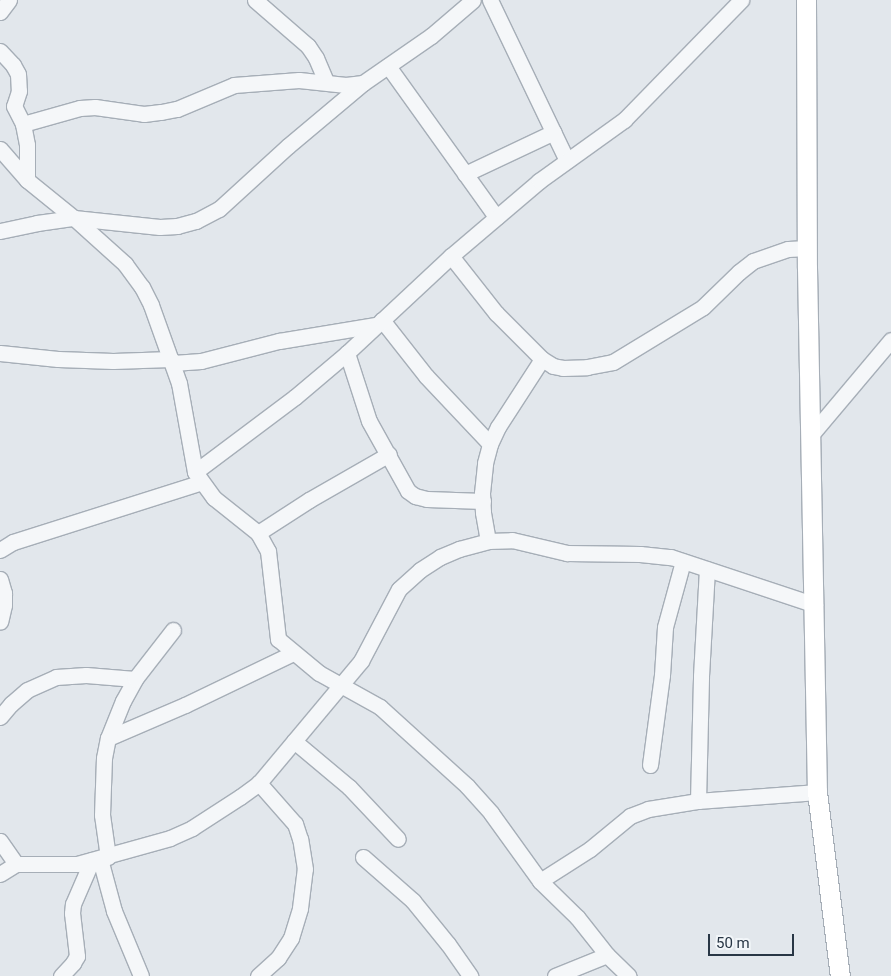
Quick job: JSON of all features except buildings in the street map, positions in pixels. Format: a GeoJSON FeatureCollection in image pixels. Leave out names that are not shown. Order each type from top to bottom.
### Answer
{"type":"FeatureCollection","features":[{"type":"Feature","properties":{"kind":"main road"},"geometry":{"type":"LineString","coordinates":[[806,0],[807,248],[817,792],[840,976]]}},
{"type":"Feature","properties":{"kind":"street"},"geometry":{"type":"LineString","coordinates":[[0,12],[9,0]]}},
{"type":"Feature","properties":{"kind":"street"},"geometry":{"type":"LineString","coordinates":[[255,0],[308,46],[316,58],[326,81]]}},
{"type":"Feature","properties":{"kind":"street"},"geometry":{"type":"LineString","coordinates":[[0,231],[74,218],[160,227],[177,226],[196,221],[225,204],[288,146],[363,83],[431,36],[473,0]]}},
{"type":"Feature","properties":{"kind":"street"},"geometry":{"type":"LineString","coordinates":[[490,0],[567,161]]}},
{"type":"Feature","properties":{"kind":"street"},"geometry":{"type":"LineString","coordinates":[[0,550],[13,542],[198,477],[348,353],[451,256],[496,217],[567,161],[624,120],[742,0]]}},
{"type":"Feature","properties":{"kind":"street"},"geometry":{"type":"LineString","coordinates":[[0,51],[14,65],[18,74],[19,91],[14,106],[22,124],[26,145],[27,180]]}},
{"type":"Feature","properties":{"kind":"street"},"geometry":{"type":"LineString","coordinates":[[388,66],[496,217]]}},
{"type":"Feature","properties":{"kind":"street"},"geometry":{"type":"LineString","coordinates":[[22,124],[80,108],[117,109],[144,114],[161,112],[177,109],[234,85],[299,80],[346,84],[363,83]]}},
{"type":"Feature","properties":{"kind":"street"},"geometry":{"type":"LineString","coordinates":[[465,174],[554,132]]}},
{"type":"Feature","properties":{"kind":"street"},"geometry":{"type":"LineString","coordinates":[[0,149],[27,180],[74,218],[135,276],[151,305],[179,383],[198,477],[214,498],[258,533],[268,551],[271,563],[278,639],[319,673],[380,707],[466,786],[490,813],[540,881],[577,917],[607,955],[629,976]]}},
{"type":"Feature","properties":{"kind":"street"},"geometry":{"type":"LineString","coordinates":[[451,256],[496,313],[542,359],[553,366],[563,368],[587,367],[613,362],[703,307],[753,260],[788,249],[807,248]]}},
{"type":"Feature","properties":{"kind":"street"},"geometry":{"type":"LineString","coordinates":[[0,353],[94,360],[193,363],[279,341],[379,323]]}},
{"type":"Feature","properties":{"kind":"street"},"geometry":{"type":"LineString","coordinates":[[379,323],[490,444]]}},
{"type":"Feature","properties":{"kind":"street"},"geometry":{"type":"LineString","coordinates":[[811,435],[891,340]]}},
{"type":"Feature","properties":{"kind":"street"},"geometry":{"type":"LineString","coordinates":[[348,353],[369,421],[389,454],[404,486],[413,495],[427,499],[483,501]]}},
{"type":"Feature","properties":{"kind":"street"},"geometry":{"type":"LineString","coordinates":[[488,541],[483,501],[485,464],[490,444],[498,427],[542,359]]}},
{"type":"Feature","properties":{"kind":"street"},"geometry":{"type":"LineString","coordinates":[[258,533],[309,500],[389,454]]}},
{"type":"Feature","properties":{"kind":"street"},"geometry":{"type":"LineString","coordinates":[[0,874],[16,864],[29,862],[61,865],[100,859],[170,838],[192,828],[259,783],[361,661],[399,589],[420,570],[440,557],[459,549],[488,541],[512,540],[567,553],[640,554],[671,557],[815,604]]}},
{"type":"Feature","properties":{"kind":"street"},"geometry":{"type":"LineString","coordinates":[[650,765],[662,675],[665,627],[683,561]]}},
{"type":"Feature","properties":{"kind":"street"},"geometry":{"type":"LineString","coordinates":[[698,801],[701,676],[707,569]]}},
{"type":"Feature","properties":{"kind":"street"},"geometry":{"type":"LineString","coordinates":[[0,579],[4,593],[4,605],[0,622]]}},
{"type":"Feature","properties":{"kind":"street"},"geometry":{"type":"LineString","coordinates":[[141,976],[114,911],[100,859],[104,758],[108,738],[123,701],[135,679],[173,630]]}},
{"type":"Feature","properties":{"kind":"street"},"geometry":{"type":"LineString","coordinates":[[108,738],[185,706],[293,652]]}},
{"type":"Feature","properties":{"kind":"street"},"geometry":{"type":"LineString","coordinates":[[0,717],[27,690],[56,677],[86,675],[135,679]]}},
{"type":"Feature","properties":{"kind":"street"},"geometry":{"type":"LineString","coordinates":[[294,742],[349,787],[398,839]]}},
{"type":"Feature","properties":{"kind":"street"},"geometry":{"type":"LineString","coordinates":[[258,976],[278,958],[291,938],[300,908],[305,869],[300,839],[295,824],[259,783]]}},
{"type":"Feature","properties":{"kind":"street"},"geometry":{"type":"LineString","coordinates":[[540,881],[590,849],[630,816],[648,809],[698,801],[817,792]]}},
{"type":"Feature","properties":{"kind":"street"},"geometry":{"type":"LineString","coordinates":[[0,841],[16,864]]}},
{"type":"Feature","properties":{"kind":"street"},"geometry":{"type":"LineString","coordinates":[[363,857],[413,902],[460,960],[470,976]]}},
{"type":"Feature","properties":{"kind":"street"},"geometry":{"type":"LineString","coordinates":[[61,976],[73,963],[76,956],[72,913],[74,904],[100,859]]}},
{"type":"Feature","properties":{"kind":"street"},"geometry":{"type":"LineString","coordinates":[[555,976],[607,955]]}},
{"type":"Feature","properties":{"kind":"street"},"geometry":{"type":"LineString","coordinates":[[460,960],[483,976]]}}]}
